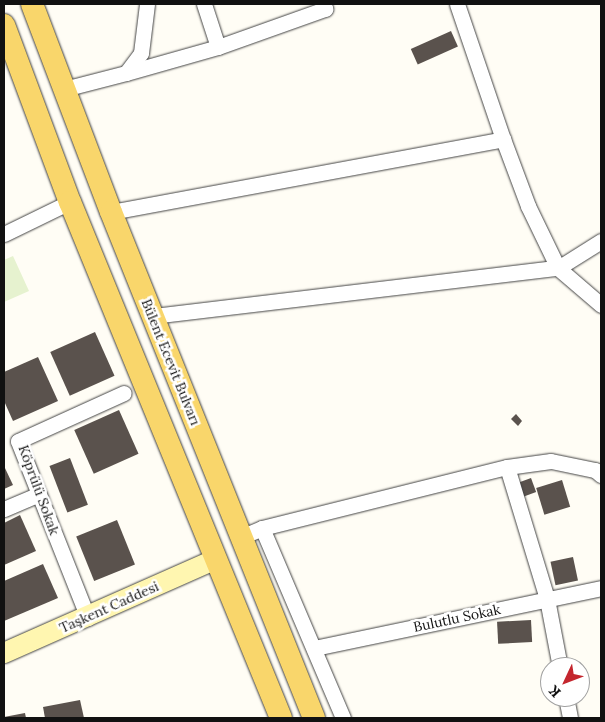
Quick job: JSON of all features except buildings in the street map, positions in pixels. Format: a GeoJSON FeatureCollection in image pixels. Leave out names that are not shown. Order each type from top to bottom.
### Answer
{"type":"FeatureCollection","features":[{"type":"Feature","properties":{"kind":"main road","name":"Bülent Ecevit Bulvarı"},"geometry":{"type":"LineString","coordinates":[[32,4],[110,212],[314,718]]}},
{"type":"Feature","properties":{"kind":"main road"},"geometry":{"type":"LineString","coordinates":[[4,25],[70,202],[214,560],[281,718]]}},
{"type":"Feature","properties":{"kind":"street"},"geometry":{"type":"LineString","coordinates":[[126,73],[141,53],[147,4]]}},
{"type":"Feature","properties":{"kind":"street"},"geometry":{"type":"LineString","coordinates":[[204,4],[218,47]]}},
{"type":"Feature","properties":{"kind":"street"},"geometry":{"type":"LineString","coordinates":[[64,90],[218,47],[326,9],[324,4]]}},
{"type":"Feature","properties":{"kind":"street"},"geometry":{"type":"LineString","coordinates":[[457,4],[503,140],[528,206],[558,268],[601,305]]}},
{"type":"Feature","properties":{"kind":"street"},"geometry":{"type":"LineString","coordinates":[[110,212],[503,140]]}},
{"type":"Feature","properties":{"kind":"street"},"geometry":{"type":"LineString","coordinates":[[4,234],[70,202]]}},
{"type":"Feature","properties":{"kind":"street"},"geometry":{"type":"LineString","coordinates":[[152,316],[558,268],[601,241]]}},
{"type":"Feature","properties":{"kind":"street","name":"Köprülü Sokak"},"geometry":{"type":"LineString","coordinates":[[88,618],[18,441],[124,393]]}},
{"type":"Feature","properties":{"kind":"street"},"geometry":{"type":"LineString","coordinates":[[241,537],[262,528],[507,467],[551,461],[596,470],[601,474]]}},
{"type":"Feature","properties":{"kind":"street"},"geometry":{"type":"LineString","coordinates":[[507,467],[547,599],[558,657]]}},
{"type":"Feature","properties":{"kind":"street"},"geometry":{"type":"LineString","coordinates":[[4,509],[39,494]]}},
{"type":"Feature","properties":{"kind":"street"},"geometry":{"type":"LineString","coordinates":[[262,528],[343,718]]}},
{"type":"Feature","properties":{"kind":"street","name":"Taşkent Caddesi"},"geometry":{"type":"LineString","coordinates":[[4,654],[214,560]]}},
{"type":"Feature","properties":{"kind":"street","name":"Bulutlu Sokak"},"geometry":{"type":"LineString","coordinates":[[314,648],[601,588]]}},
{"type":"Feature","properties":{"kind":"green space"},"geometry":{"type":"Polygon","coordinates":[[[13,256],[29,291],[4,302],[4,260],[13,256]]]}}]}
